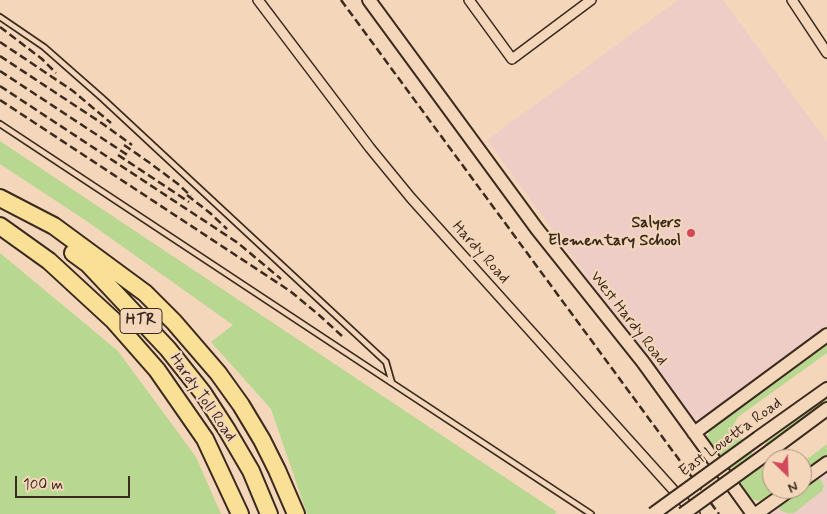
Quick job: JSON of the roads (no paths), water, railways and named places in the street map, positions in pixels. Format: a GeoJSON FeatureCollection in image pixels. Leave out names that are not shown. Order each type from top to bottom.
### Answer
{"type":"FeatureCollection","features":[{"type":"Feature","properties":{"kind":"highway","name":"Hardy Toll Road"},"geometry":{"type":"LineString","coordinates":[[0,199],[88,264],[168,349],[203,393],[227,430],[251,471],[269,514]]}},
{"type":"Feature","properties":{"kind":"highway"},"geometry":{"type":"LineString","coordinates":[[0,199],[54,226],[145,293],[174,322],[218,373],[241,406],[262,440],[296,514]]}},
{"type":"Feature","properties":{"kind":"highway","name":"Hardy Toll Road"},"geometry":{"type":"LineString","coordinates":[[0,226],[49,261],[113,320],[157,370],[205,439],[240,514]]}},
{"type":"Feature","properties":{"kind":"main road","name":"West Hardy Road"},"geometry":{"type":"LineString","coordinates":[[369,0],[537,229],[642,362],[755,514]]}},
{"type":"Feature","properties":{"kind":"main road"},"geometry":{"type":"LineString","coordinates":[[694,433],[827,335]]}},
{"type":"Feature","properties":{"kind":"main road","name":"East Louetta Road"},"geometry":{"type":"LineString","coordinates":[[653,514],[827,389]]}},
{"type":"Feature","properties":{"kind":"main road","name":"East Louetta Road"},"geometry":{"type":"LineString","coordinates":[[683,514],[827,409]]}},
{"type":"Feature","properties":{"kind":"main road"},"geometry":{"type":"LineString","coordinates":[[812,474],[827,463]]}},
{"type":"Feature","properties":{"kind":"main road"},"geometry":{"type":"LineString","coordinates":[[755,514],[777,499]]}},
{"type":"Feature","properties":{"kind":"street","name":"Hardy Road"},"geometry":{"type":"LineString","coordinates":[[258,0],[370,148],[411,198],[695,514]]}},
{"type":"Feature","properties":{"kind":"street"},"geometry":{"type":"LineString","coordinates":[[469,0],[512,59],[592,0]]}},
{"type":"Feature","properties":{"kind":"street"},"geometry":{"type":"LineString","coordinates":[[792,0],[827,53]]}},
{"type":"Feature","properties":{"kind":"lane"},"geometry":{"type":"LineString","coordinates":[[0,17],[44,47],[95,92],[386,362],[392,383]]}},
{"type":"Feature","properties":{"kind":"lane"},"geometry":{"type":"LineString","coordinates":[[0,124],[591,514]]}},
{"type":"Feature","properties":{"kind":"railway"},"geometry":{"type":"LineString","coordinates":[[341,0],[719,514]]}},
{"type":"Feature","properties":{"kind":"railway"},"geometry":{"type":"LineString","coordinates":[[0,27],[42,59],[56,73]]}},
{"type":"Feature","properties":{"kind":"railway"},"geometry":{"type":"LineString","coordinates":[[0,42],[73,91],[111,123]]}},
{"type":"Feature","properties":{"kind":"railway"},"geometry":{"type":"LineString","coordinates":[[0,56],[132,145]]}},
{"type":"Feature","properties":{"kind":"railway"},"geometry":{"type":"LineString","coordinates":[[0,71],[129,156]]}},
{"type":"Feature","properties":{"kind":"railway"},"geometry":{"type":"LineString","coordinates":[[0,86],[238,243],[281,279]]}},
{"type":"Feature","properties":{"kind":"railway"},"geometry":{"type":"LineString","coordinates":[[0,100],[290,291],[342,336]]}},
{"type":"Feature","properties":{"kind":"railway"},"geometry":{"type":"LineString","coordinates":[[124,145],[178,184],[191,196]]}},
{"type":"Feature","properties":{"kind":"railway"},"geometry":{"type":"LineString","coordinates":[[118,155],[189,202]]}},
{"type":"Feature","properties":{"kind":"railway"},"geometry":{"type":"LineString","coordinates":[[187,195],[227,229]]}},
{"type":"Feature","properties":{"kind":"place","name":"Salyers Elementary School"},"geometry":{"type":"Point","coordinates":[691,233]}}]}
